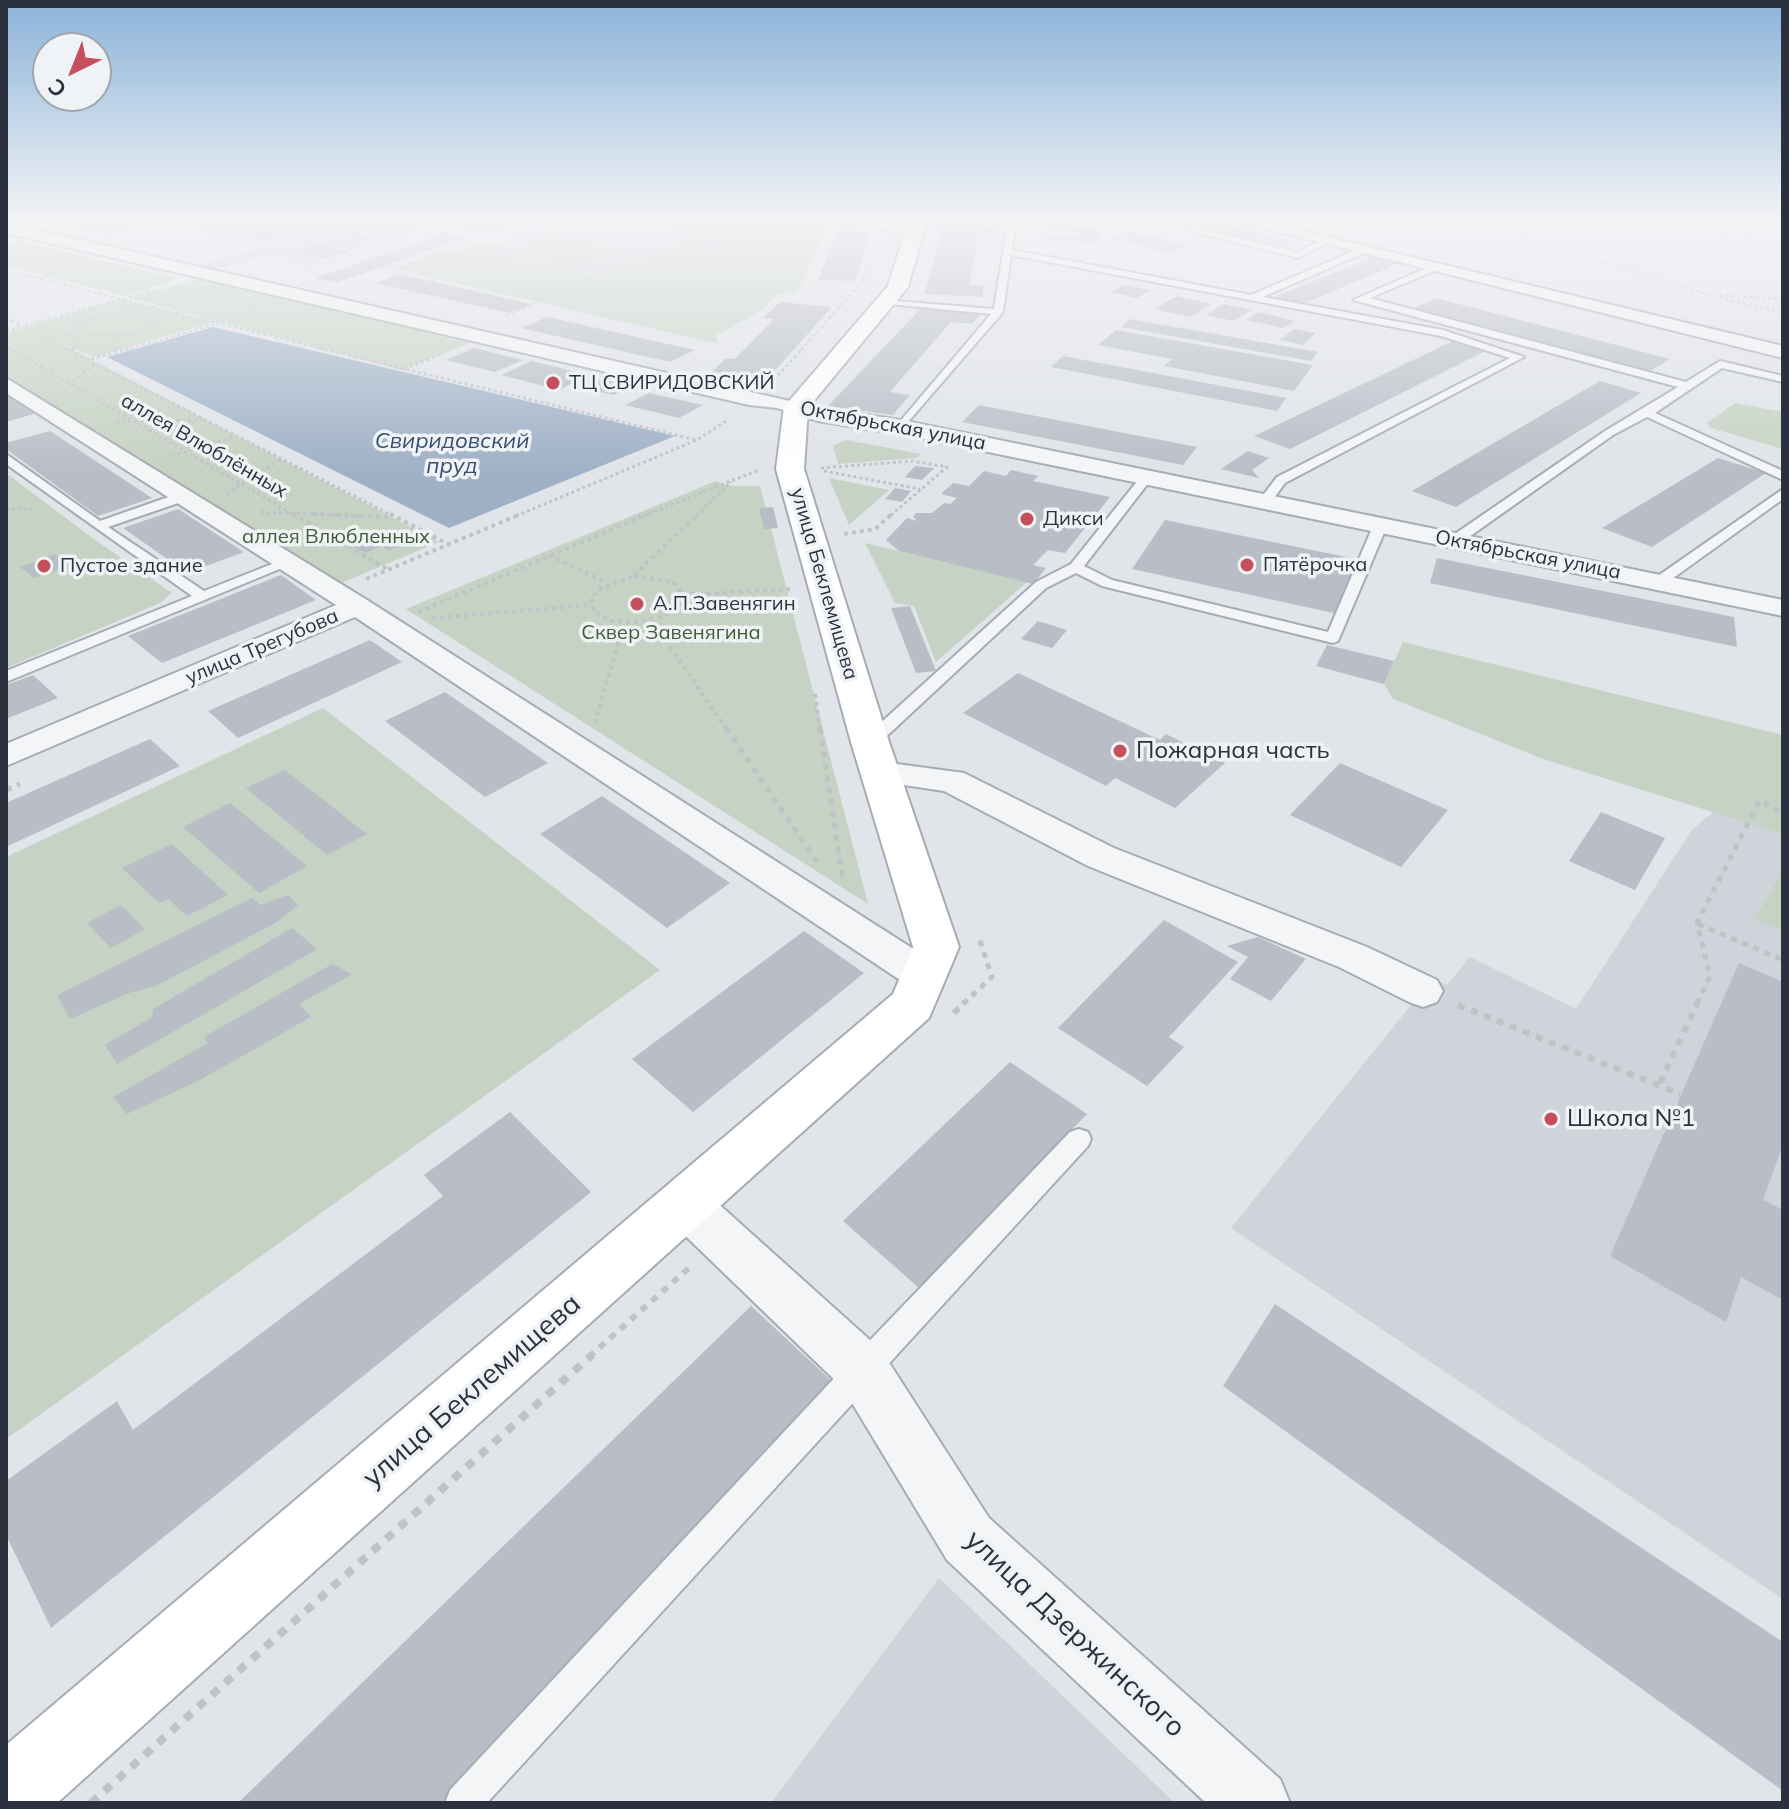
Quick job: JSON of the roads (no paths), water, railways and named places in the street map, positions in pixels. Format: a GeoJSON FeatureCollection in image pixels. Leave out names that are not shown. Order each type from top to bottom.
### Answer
{"type":"FeatureCollection","features":[{"type":"Feature","properties":{"kind":"main road"},"geometry":{"type":"LineString","coordinates":[[781,394],[883,303]]}},
{"type":"Feature","properties":{"kind":"main road","name":"улица Беклемищева"},"geometry":{"type":"LineString","coordinates":[[6,1796],[704,1222],[912,1005],[937,998],[936,947],[790,469],[781,394]]}},
{"type":"Feature","properties":{"kind":"street","name":"Октябрьская улица"},"geometry":{"type":"LineString","coordinates":[[346,303],[781,394],[818,414],[901,427],[1783,608]]}},
{"type":"Feature","properties":{"kind":"street"},"geometry":{"type":"LineString","coordinates":[[1581,303],[1783,352]]}},
{"type":"Feature","properties":{"kind":"street","name":"улица Трегубова"},"geometry":{"type":"LineString","coordinates":[[6,384],[346,599]]}},
{"type":"Feature","properties":{"kind":"street"},"geometry":{"type":"LineString","coordinates":[[346,599],[586,755],[839,910],[937,998]]}},
{"type":"Feature","properties":{"kind":"street","name":"улица Трегубова"},"geometry":{"type":"LineString","coordinates":[[6,756],[346,599]]}},
{"type":"Feature","properties":{"kind":"street"},"geometry":{"type":"LineString","coordinates":[[876,757],[952,781],[1101,857],[1353,957],[1423,991]]}},
{"type":"Feature","properties":{"kind":"street","name":"улица Дзержинского"},"geometry":{"type":"LineString","coordinates":[[704,1222],[862,1369],[968,1539],[1256,1803]]}},
{"type":"Feature","properties":{"kind":"lane"},"geometry":{"type":"LineString","coordinates":[[888,303],[998,312]]}},
{"type":"Feature","properties":{"kind":"lane"},"geometry":{"type":"LineString","coordinates":[[901,427],[998,312],[999,303]]}},
{"type":"Feature","properties":{"kind":"lane"},"geometry":{"type":"LineString","coordinates":[[1263,503],[1281,480],[1519,357],[1443,333],[1284,303]]}},
{"type":"Feature","properties":{"kind":"lane"},"geometry":{"type":"LineString","coordinates":[[1329,313],[1352,303]]}},
{"type":"Feature","properties":{"kind":"lane"},"geometry":{"type":"LineString","coordinates":[[1379,303],[1687,386]]}},
{"type":"Feature","properties":{"kind":"lane"},"geometry":{"type":"LineString","coordinates":[[1454,541],[1609,433],[1647,413],[1720,364],[1783,379]]}},
{"type":"Feature","properties":{"kind":"lane"},"geometry":{"type":"LineString","coordinates":[[1647,413],[1783,476]]}},
{"type":"Feature","properties":{"kind":"lane"},"geometry":{"type":"LineString","coordinates":[[6,458],[201,596]]}},
{"type":"Feature","properties":{"kind":"lane"},"geometry":{"type":"LineString","coordinates":[[876,757],[1041,585],[1076,567],[1147,477]]}},
{"type":"Feature","properties":{"kind":"lane"},"geometry":{"type":"LineString","coordinates":[[1660,581],[1783,493]]}},
{"type":"Feature","properties":{"kind":"lane"},"geometry":{"type":"LineString","coordinates":[[98,526],[192,503]]}},
{"type":"Feature","properties":{"kind":"lane"},"geometry":{"type":"LineString","coordinates":[[1076,567],[1107,583],[1333,638],[1380,526]]}},
{"type":"Feature","properties":{"kind":"lane"},"geometry":{"type":"LineString","coordinates":[[6,677],[287,563]]}},
{"type":"Feature","properties":{"kind":"lane"},"geometry":{"type":"LineString","coordinates":[[463,1803],[862,1369],[1079,1139]]}},
{"type":"Feature","properties":{"kind":"water","name":"Свиридовский пруд"},"geometry":{"type":"Polygon","coordinates":[[[213,327],[675,436],[449,528],[107,357],[213,327]]]}},
{"type":"Feature","properties":{"kind":"place","name":"ТЦ СВИРИДОВСКИЙ"},"geometry":{"type":"Point","coordinates":[553,383]}},
{"type":"Feature","properties":{"kind":"place","name":"Дикси"},"geometry":{"type":"Point","coordinates":[1027,519]}},
{"type":"Feature","properties":{"kind":"place","name":"Пятёрочка"},"geometry":{"type":"Point","coordinates":[1247,565]}},
{"type":"Feature","properties":{"kind":"place","name":"Пустое здание"},"geometry":{"type":"Point","coordinates":[44,566]}},
{"type":"Feature","properties":{"kind":"place","name":"А.П.Завенягин"},"geometry":{"type":"Point","coordinates":[637,604]}},
{"type":"Feature","properties":{"kind":"place","name":"Пожарная часть"},"geometry":{"type":"Point","coordinates":[1120,751]}},
{"type":"Feature","properties":{"kind":"place","name":"Школа №1"},"geometry":{"type":"Point","coordinates":[1551,1119]}},
{"type":"Feature","properties":{"kind":"park label","name":"аллея Влюбленных"},"geometry":{"type":"Point","coordinates":[336,537]}},
{"type":"Feature","properties":{"kind":"park label","name":"Сквер Завенягина"},"geometry":{"type":"Point","coordinates":[671,633]}}]}
